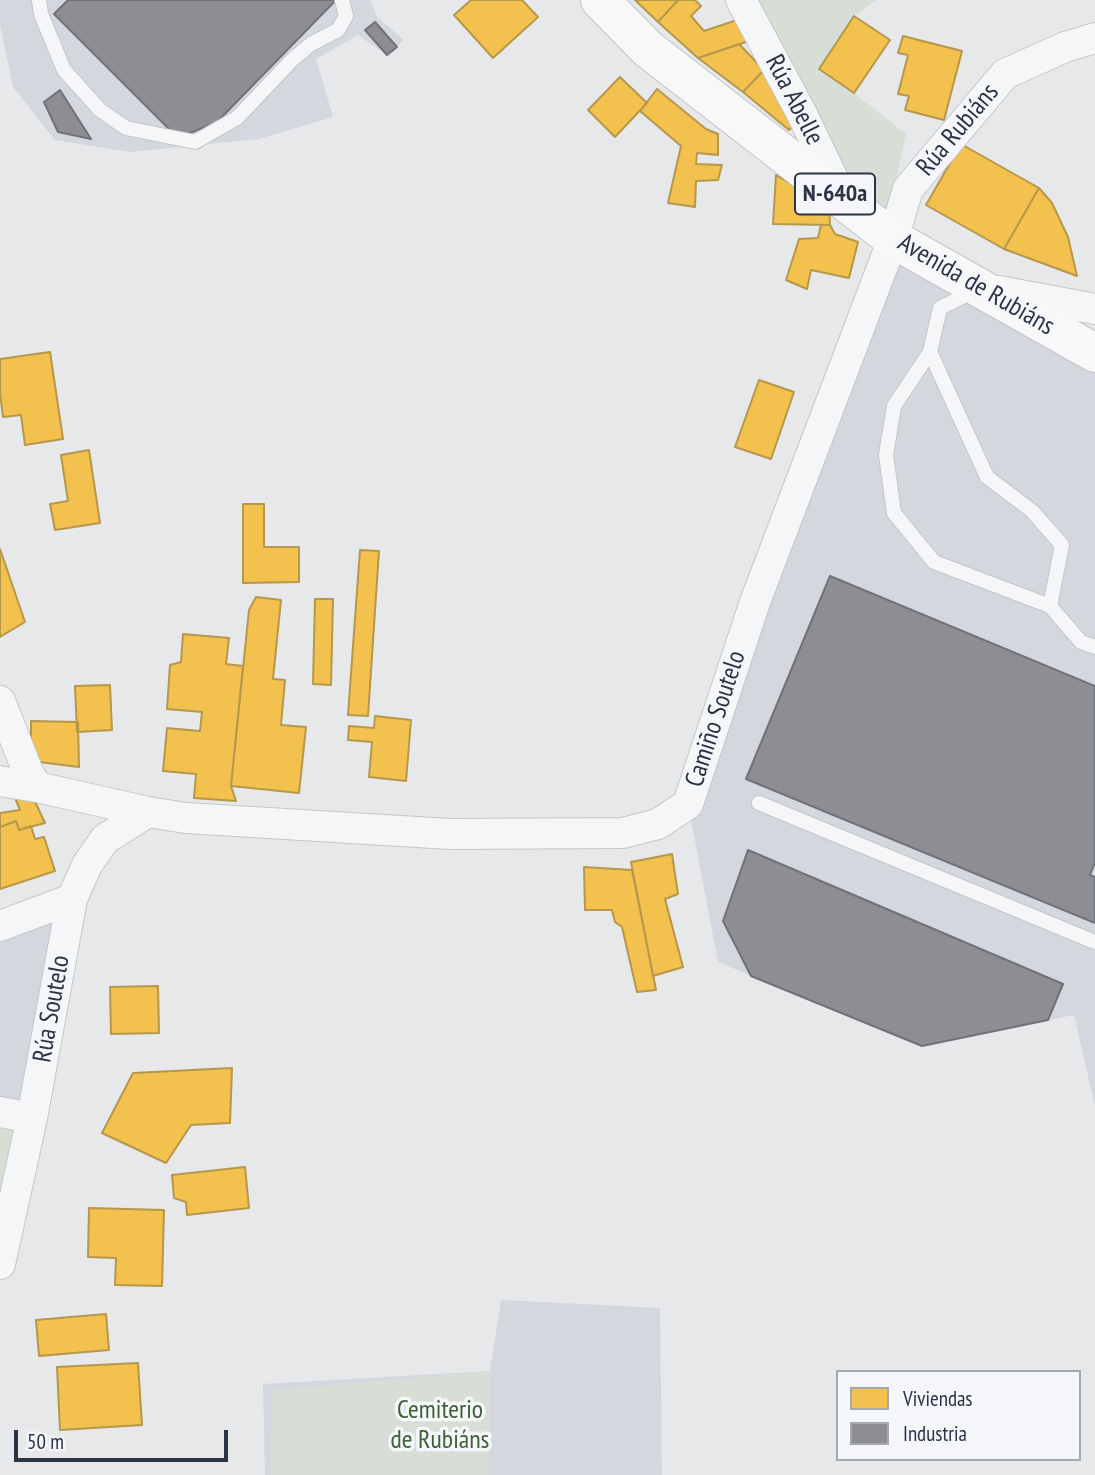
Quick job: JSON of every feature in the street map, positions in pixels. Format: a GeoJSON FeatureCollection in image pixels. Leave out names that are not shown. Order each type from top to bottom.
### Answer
{"type":"FeatureCollection","features":[{"type":"Feature","properties":{"kind":"main road","name":"Avenida de Rubiáns"},"geometry":{"type":"LineString","coordinates":[[600,0],[648,49],[893,239],[1095,353]]}},
{"type":"Feature","properties":{"kind":"street","name":"Rúa Abelle"},"geometry":{"type":"LineString","coordinates":[[741,0],[802,114],[844,201]]}},
{"type":"Feature","properties":{"kind":"street","name":"Rúa Rubiáns"},"geometry":{"type":"LineString","coordinates":[[893,239],[908,189],[1004,74],[1095,37]]}},
{"type":"Feature","properties":{"kind":"street","name":"Camiño Soutelo"},"geometry":{"type":"LineString","coordinates":[[148,812],[186,818],[450,834],[623,833],[658,824],[688,804],[755,602],[893,239]]}},
{"type":"Feature","properties":{"kind":"street"},"geometry":{"type":"LineString","coordinates":[[981,288],[1095,309]]}},
{"type":"Feature","properties":{"kind":"street"},"geometry":{"type":"LineString","coordinates":[[0,701],[28,772],[37,787]]}},
{"type":"Feature","properties":{"kind":"street"},"geometry":{"type":"LineString","coordinates":[[0,782],[37,787],[148,812]]}},
{"type":"Feature","properties":{"kind":"street","name":"Rúa Soutelo"},"geometry":{"type":"LineString","coordinates":[[0,1264],[32,1118],[72,899],[87,864],[105,839],[148,812]]}},
{"type":"Feature","properties":{"kind":"street"},"geometry":{"type":"LineString","coordinates":[[0,926],[72,899]]}},
{"type":"Feature","properties":{"kind":"street"},"geometry":{"type":"LineString","coordinates":[[0,1112],[32,1118]]}},
{"type":"Feature","properties":{"kind":"lane"},"geometry":{"type":"LineString","coordinates":[[39,0],[40,14],[64,70],[100,110],[126,128],[195,142],[237,118],[292,60],[311,44],[338,30],[345,16],[342,0]]}},
{"type":"Feature","properties":{"kind":"lane"},"geometry":{"type":"LineString","coordinates":[[981,288],[940,308],[930,352],[894,407],[886,454],[894,513],[934,562],[1050,606],[1081,642],[1095,647]]}},
{"type":"Feature","properties":{"kind":"lane"},"geometry":{"type":"LineString","coordinates":[[930,352],[986,477],[1032,511],[1062,545],[1050,606]]}},
{"type":"Feature","properties":{"kind":"lane"},"geometry":{"type":"LineString","coordinates":[[759,803],[1095,942]]}},
{"type":"Feature","properties":{"kind":"shaded area"},"geometry":{"type":"Polygon","coordinates":[[[0,0],[370,0],[377,17],[404,40],[387,55],[358,35],[316,59],[333,117],[259,139],[130,152],[55,140],[13,87],[0,24],[0,0]]]}},
{"type":"Feature","properties":{"kind":"shaded area"},"geometry":{"type":"Polygon","coordinates":[[[893,239],[1095,353],[1095,1106],[1074,1015],[922,1046],[718,962],[688,804],[893,239]]]}},
{"type":"Feature","properties":{"kind":"shaded area"},"geometry":{"type":"Polygon","coordinates":[[[58,889],[15,1124],[0,1121],[0,913],[58,889]]]}},
{"type":"Feature","properties":{"kind":"shaded area"},"geometry":{"type":"Polygon","coordinates":[[[501,1300],[660,1308],[662,1475],[265,1475],[263,1384],[490,1371],[501,1300]]]}},
{"type":"Feature","properties":{"kind":"green space"},"geometry":{"type":"Polygon","coordinates":[[[741,0],[876,0],[854,16],[819,69],[906,134],[891,203],[940,265],[844,201],[741,0]]]}},
{"type":"Feature","properties":{"kind":"green space"},"geometry":{"type":"Polygon","coordinates":[[[0,1121],[15,1124],[0,1204],[0,1121]]]}},
{"type":"Feature","properties":{"kind":"green space","name":"Cemiterio de Rubiáns"},"geometry":{"type":"Polygon","coordinates":[[[490,1371],[489,1475],[270,1475],[272,1390],[490,1371]]]}},
{"type":"Feature","properties":{"kind":"building: Viviendas"},"geometry":{"type":"Polygon","coordinates":[[[471,0],[522,0],[538,17],[493,58],[454,15],[471,0]]]}},
{"type":"Feature","properties":{"kind":"building: Viviendas"},"geometry":{"type":"Polygon","coordinates":[[[635,0],[678,0],[658,22],[635,0]]]}},
{"type":"Feature","properties":{"kind":"building: Viviendas"},"geometry":{"type":"Polygon","coordinates":[[[678,0],[695,0],[701,6],[691,16],[704,31],[740,19],[755,39],[698,58],[658,22],[678,0]]]}},
{"type":"Feature","properties":{"kind":"building: Viviendas"},"geometry":{"type":"Polygon","coordinates":[[[854,16],[890,40],[854,93],[819,69],[854,16]]]}},
{"type":"Feature","properties":{"kind":"building: Viviendas"},"geometry":{"type":"Polygon","coordinates":[[[903,36],[962,51],[944,120],[905,110],[909,96],[898,94],[908,55],[898,53],[903,36]]]}},
{"type":"Feature","properties":{"kind":"building: Viviendas"},"geometry":{"type":"Polygon","coordinates":[[[739,44],[764,70],[743,92],[698,58],[739,44]]]}},
{"type":"Feature","properties":{"kind":"building: Viviendas"},"geometry":{"type":"Polygon","coordinates":[[[764,70],[795,124],[789,130],[743,92],[764,70]]]}},
{"type":"Feature","properties":{"kind":"building: Viviendas"},"geometry":{"type":"Polygon","coordinates":[[[620,77],[647,103],[615,137],[588,110],[620,77]]]}},
{"type":"Feature","properties":{"kind":"building: Viviendas"},"geometry":{"type":"Polygon","coordinates":[[[657,89],[706,129],[718,134],[718,155],[697,153],[696,164],[722,165],[718,180],[696,181],[695,207],[668,203],[681,146],[640,111],[657,89]]]}},
{"type":"Feature","properties":{"kind":"building: Viviendas"},"geometry":{"type":"Polygon","coordinates":[[[961,144],[1039,188],[1004,249],[926,205],[961,144]]]}},
{"type":"Feature","properties":{"kind":"building: Viviendas"},"geometry":{"type":"Polygon","coordinates":[[[776,175],[829,204],[830,225],[773,224],[776,175]]]}},
{"type":"Feature","properties":{"kind":"building: Viviendas"},"geometry":{"type":"Polygon","coordinates":[[[1039,188],[1052,203],[1068,237],[1077,276],[1004,249],[1039,188]]]}},
{"type":"Feature","properties":{"kind":"building: Viviendas"},"geometry":{"type":"Polygon","coordinates":[[[821,225],[830,225],[835,234],[858,242],[849,278],[811,270],[807,289],[786,280],[799,239],[818,238],[821,225]]]}},
{"type":"Feature","properties":{"kind":"building: Viviendas"},"geometry":{"type":"Polygon","coordinates":[[[50,352],[63,439],[25,445],[21,415],[3,417],[0,359],[50,352]]]}},
{"type":"Feature","properties":{"kind":"building: Viviendas"},"geometry":{"type":"Polygon","coordinates":[[[759,380],[794,392],[771,459],[735,447],[759,380]]]}},
{"type":"Feature","properties":{"kind":"building: Viviendas"},"geometry":{"type":"Polygon","coordinates":[[[89,450],[100,523],[55,530],[50,504],[68,501],[61,455],[89,450]]]}},
{"type":"Feature","properties":{"kind":"building: Viviendas"},"geometry":{"type":"Polygon","coordinates":[[[243,504],[264,504],[264,547],[299,547],[299,582],[243,583],[243,504]]]}},
{"type":"Feature","properties":{"kind":"building: Viviendas"},"geometry":{"type":"Polygon","coordinates":[[[0,549],[25,622],[0,637],[0,549]]]}},
{"type":"Feature","properties":{"kind":"building: Viviendas"},"geometry":{"type":"Polygon","coordinates":[[[360,550],[379,551],[368,716],[348,715],[360,550]]]}},
{"type":"Feature","properties":{"kind":"building: Viviendas"},"geometry":{"type":"Polygon","coordinates":[[[256,597],[281,600],[273,679],[285,680],[281,725],[306,727],[299,793],[231,786],[249,610],[256,597]]]}},
{"type":"Feature","properties":{"kind":"building: Viviendas"},"geometry":{"type":"Polygon","coordinates":[[[315,599],[333,599],[331,685],[313,684],[315,599]]]}},
{"type":"Feature","properties":{"kind":"building: Viviendas"},"geometry":{"type":"Polygon","coordinates":[[[183,634],[229,638],[226,664],[243,666],[231,786],[236,801],[194,798],[196,774],[163,771],[167,728],[200,731],[202,712],[167,709],[170,665],[181,662],[183,634]]]}},
{"type":"Feature","properties":{"kind":"building: Viviendas"},"geometry":{"type":"Polygon","coordinates":[[[110,685],[112,730],[77,732],[75,686],[110,685]]]}},
{"type":"Feature","properties":{"kind":"building: Viviendas"},"geometry":{"type":"Polygon","coordinates":[[[375,716],[411,720],[406,781],[369,777],[372,742],[348,740],[349,726],[374,728],[375,716]]]}},
{"type":"Feature","properties":{"kind":"building: Viviendas"},"geometry":{"type":"Polygon","coordinates":[[[31,721],[78,722],[79,767],[31,761],[31,721]]]}},
{"type":"Feature","properties":{"kind":"building: Viviendas"},"geometry":{"type":"Polygon","coordinates":[[[31,793],[45,823],[19,830],[16,821],[0,827],[0,813],[20,810],[15,798],[31,793]]]}},
{"type":"Feature","properties":{"kind":"building: Viviendas"},"geometry":{"type":"Polygon","coordinates":[[[16,821],[19,830],[31,826],[35,839],[44,837],[55,871],[0,889],[0,827],[16,821]]]}},
{"type":"Feature","properties":{"kind":"building: Viviendas"},"geometry":{"type":"Polygon","coordinates":[[[672,854],[678,894],[665,899],[683,967],[653,976],[631,862],[672,854]]]}},
{"type":"Feature","properties":{"kind":"building: Viviendas"},"geometry":{"type":"Polygon","coordinates":[[[584,867],[632,870],[656,990],[637,992],[622,927],[615,922],[612,910],[585,910],[584,867]]]}},
{"type":"Feature","properties":{"kind":"building: Viviendas"},"geometry":{"type":"Polygon","coordinates":[[[158,986],[159,1033],[111,1034],[110,987],[158,986]]]}},
{"type":"Feature","properties":{"kind":"building: Viviendas"},"geometry":{"type":"Polygon","coordinates":[[[232,1068],[230,1123],[191,1125],[166,1163],[102,1133],[133,1073],[232,1068]]]}},
{"type":"Feature","properties":{"kind":"building: Viviendas"},"geometry":{"type":"Polygon","coordinates":[[[245,1167],[249,1208],[187,1215],[186,1202],[174,1198],[172,1175],[245,1167]]]}},
{"type":"Feature","properties":{"kind":"building: Viviendas"},"geometry":{"type":"Polygon","coordinates":[[[89,1208],[164,1210],[162,1286],[115,1285],[116,1258],[88,1257],[89,1208]]]}},
{"type":"Feature","properties":{"kind":"building: Viviendas"},"geometry":{"type":"Polygon","coordinates":[[[106,1314],[109,1350],[39,1356],[36,1320],[106,1314]]]}},
{"type":"Feature","properties":{"kind":"building: Viviendas"},"geometry":{"type":"Polygon","coordinates":[[[138,1363],[142,1425],[60,1430],[57,1367],[138,1363]]]}},
{"type":"Feature","properties":{"kind":"building: Industria"},"geometry":{"type":"Polygon","coordinates":[[[68,0],[336,0],[217,122],[178,138],[54,14],[68,0]]]}},
{"type":"Feature","properties":{"kind":"building: Industria"},"geometry":{"type":"Polygon","coordinates":[[[375,22],[397,47],[387,55],[365,30],[375,22]]]}},
{"type":"Feature","properties":{"kind":"building: Industria"},"geometry":{"type":"Polygon","coordinates":[[[60,90],[91,139],[58,132],[44,102],[60,90]]]}},
{"type":"Feature","properties":{"kind":"building: Industria"},"geometry":{"type":"Polygon","coordinates":[[[830,576],[1095,686],[1095,862],[1090,875],[1095,877],[1095,923],[746,779],[830,576]]]}},
{"type":"Feature","properties":{"kind":"building: Industria"},"geometry":{"type":"Polygon","coordinates":[[[748,850],[1063,984],[1048,1020],[922,1046],[751,976],[723,921],[748,850]]]}}]}
